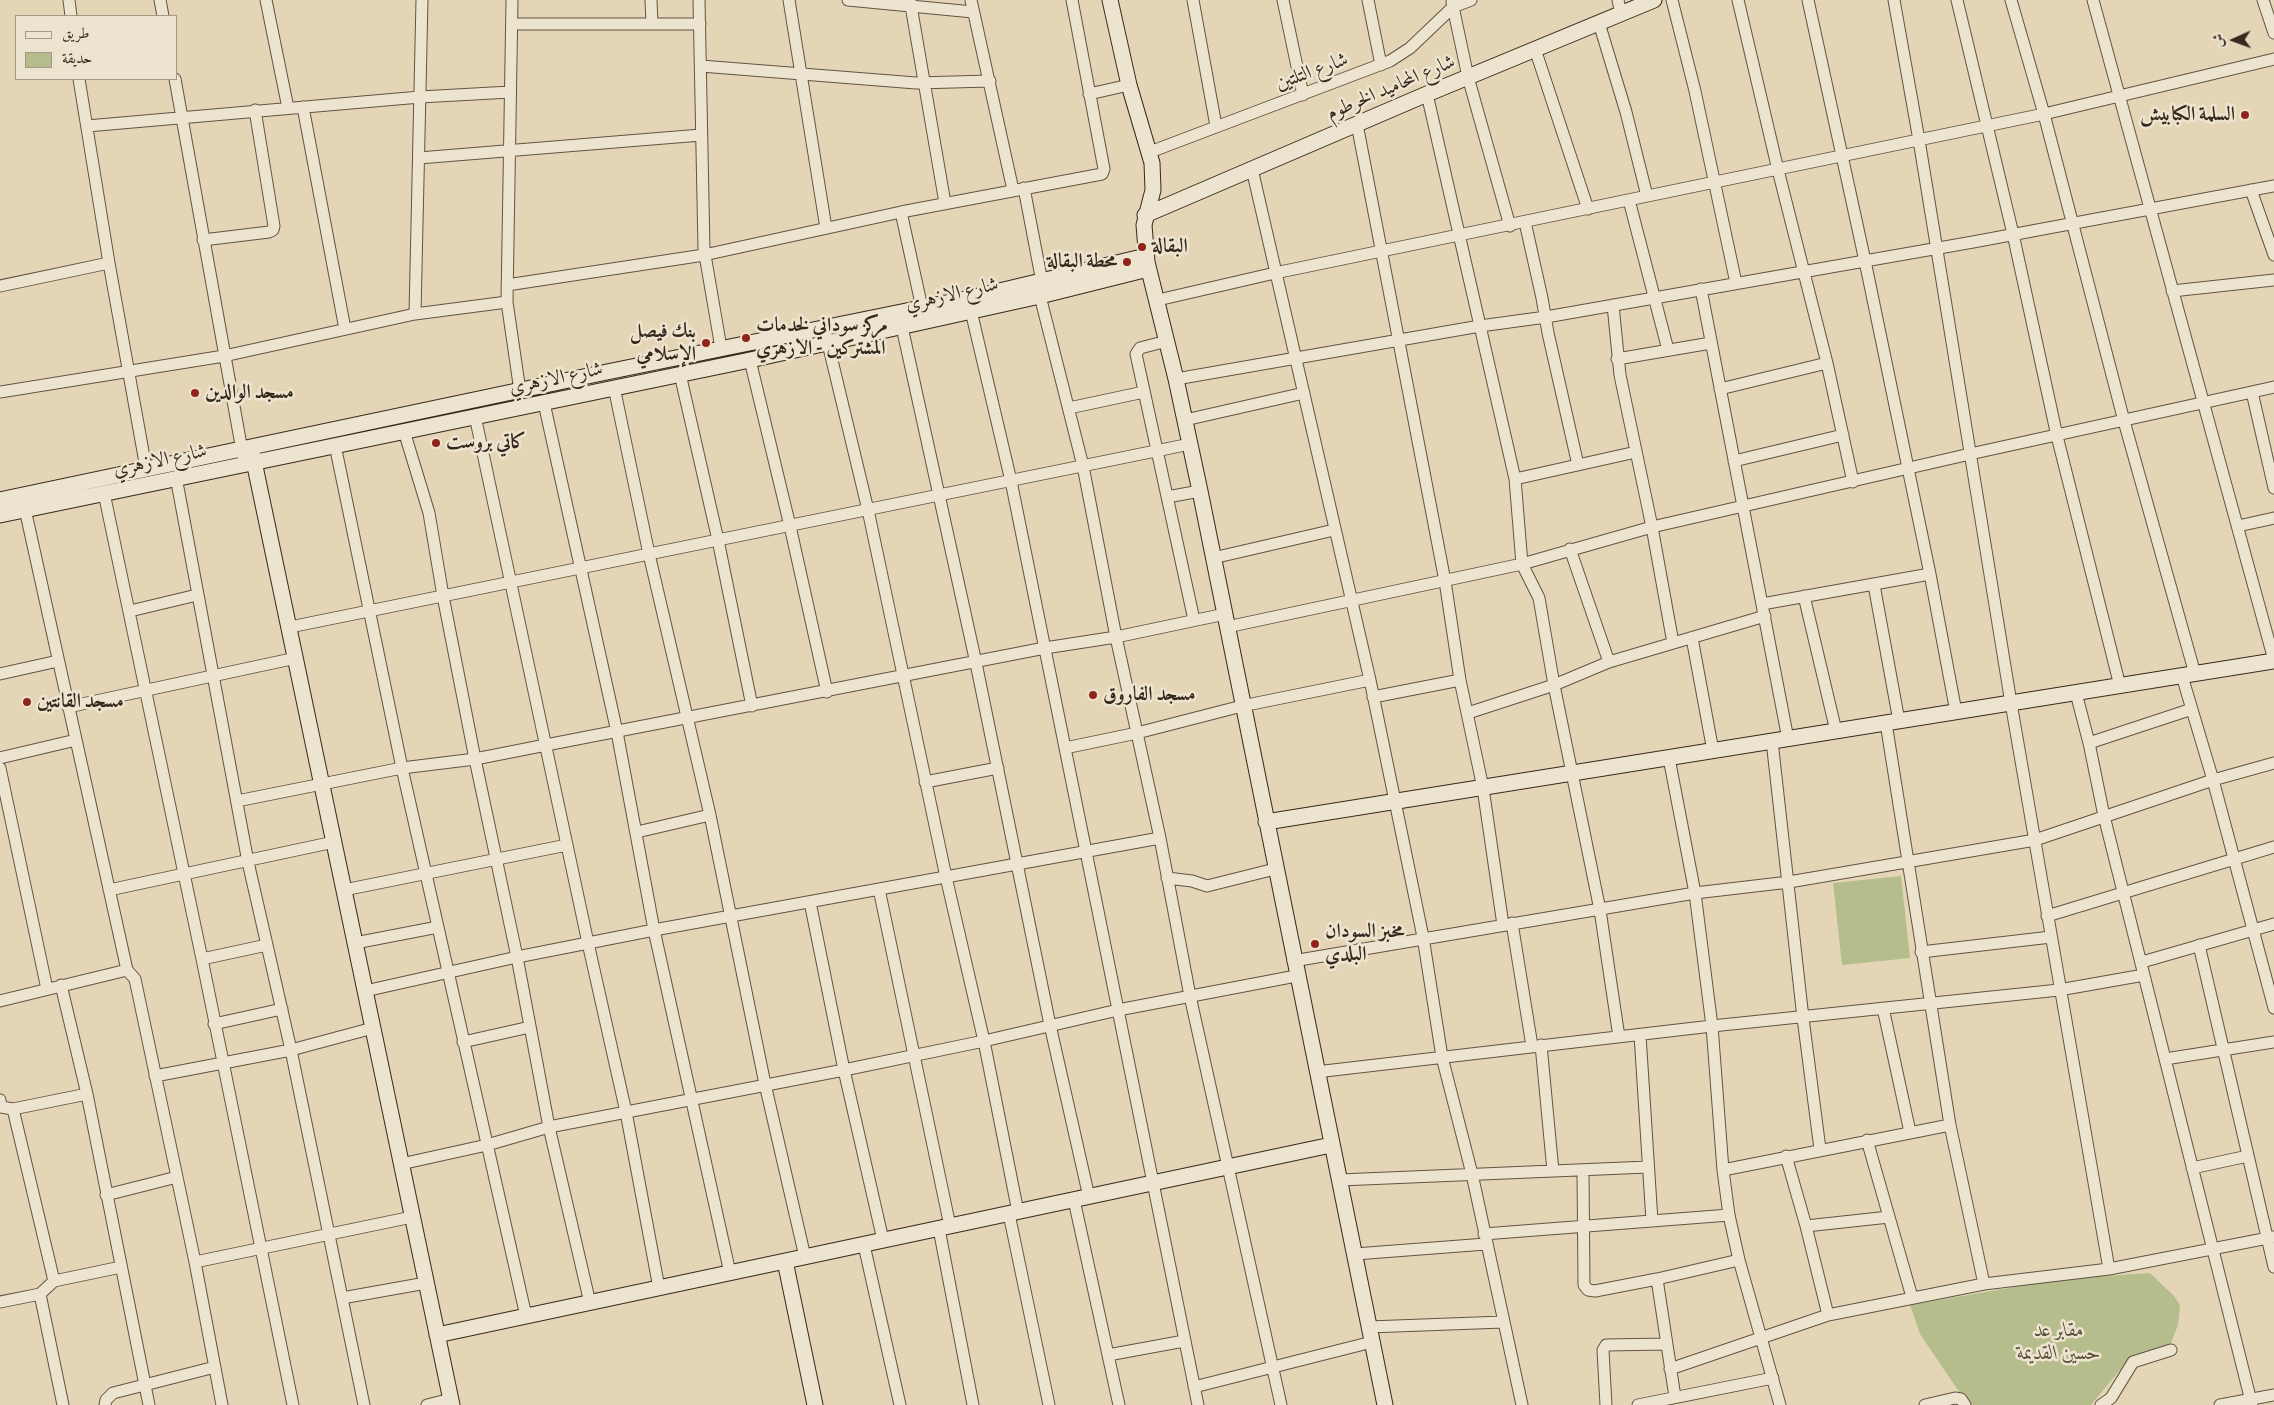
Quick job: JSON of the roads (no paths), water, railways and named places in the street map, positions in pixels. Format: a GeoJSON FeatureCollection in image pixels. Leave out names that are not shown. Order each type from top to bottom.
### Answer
{"type":"FeatureCollection","features":[{"type":"Feature","properties":{"kind":"street"},"geometry":{"type":"LineString","coordinates":[[70,0],[71,15]]}},
{"type":"Feature","properties":{"kind":"street"},"geometry":{"type":"LineString","coordinates":[[160,0],[163,15]]}},
{"type":"Feature","properties":{"kind":"street"},"geometry":{"type":"LineString","coordinates":[[266,0],[288,108]]}},
{"type":"Feature","properties":{"kind":"street"},"geometry":{"type":"LineString","coordinates":[[415,314],[422,0]]}},
{"type":"Feature","properties":{"kind":"street"},"geometry":{"type":"LineString","coordinates":[[512,0],[507,302],[520,391]]}},
{"type":"Feature","properties":{"kind":"street"},"geometry":{"type":"LineString","coordinates":[[651,0],[652,24]]}},
{"type":"Feature","properties":{"kind":"street"},"geometry":{"type":"LineString","coordinates":[[700,0],[704,255],[721,348]]}},
{"type":"Feature","properties":{"kind":"street"},"geometry":{"type":"LineString","coordinates":[[789,0],[826,228]]}},
{"type":"Feature","properties":{"kind":"street"},"geometry":{"type":"LineString","coordinates":[[848,0],[972,6],[1018,189],[1083,466],[1116,637],[1160,838],[1190,996],[1281,1405]]}},
{"type":"Feature","properties":{"kind":"street"},"geometry":{"type":"LineString","coordinates":[[507,285],[704,255],[901,212],[1104,172],[1072,0]]}},
{"type":"Feature","properties":{"kind":"street"},"geometry":{"type":"LineString","coordinates":[[1110,0],[1129,85],[1150,152],[1154,184],[1145,216],[1147,262],[1158,300],[1200,491],[1316,1072],[1340,1180],[1385,1405]]}},
{"type":"Feature","properties":{"kind":"street"},"geometry":{"type":"LineString","coordinates":[[1193,0],[1216,126]]}},
{"type":"Feature","properties":{"kind":"street"},"geometry":{"type":"LineString","coordinates":[[1283,0],[1303,95]]}},
{"type":"Feature","properties":{"kind":"street"},"geometry":{"type":"LineString","coordinates":[[1368,0],[1380,65]]}},
{"type":"Feature","properties":{"kind":"street","name":"شارع التلتين"},"geometry":{"type":"LineString","coordinates":[[1150,152],[1390,61],[1410,48],[1453,3],[1471,0]]}},
{"type":"Feature","properties":{"kind":"street","name":"شارع المحاميد الخرطوم"},"geometry":{"type":"LineString","coordinates":[[1145,216],[1427,94],[1599,23],[1620,7],[1654,0]]}},
{"type":"Feature","properties":{"kind":"street"},"geometry":{"type":"LineString","coordinates":[[1672,0],[1695,91],[1736,284]]}},
{"type":"Feature","properties":{"kind":"street"},"geometry":{"type":"LineString","coordinates":[[1738,0],[1778,170],[1827,363],[1853,482]]}},
{"type":"Feature","properties":{"kind":"street"},"geometry":{"type":"LineString","coordinates":[[1808,0],[1865,261],[1930,574],[1956,712]]}},
{"type":"Feature","properties":{"kind":"street"},"geometry":{"type":"LineString","coordinates":[[1894,0],[1919,140],[2010,703],[2109,1270]]}},
{"type":"Feature","properties":{"kind":"street"},"geometry":{"type":"LineString","coordinates":[[1957,0],[2013,234],[2057,436],[2120,686]]}},
{"type":"Feature","properties":{"kind":"street"},"geometry":{"type":"LineString","coordinates":[[2011,0],[2044,114],[2124,421],[2188,675],[2192,710],[2213,780],[2274,1008]]}},
{"type":"Feature","properties":{"kind":"street"},"geometry":{"type":"LineString","coordinates":[[1266,822],[2274,661],[2093,0]]}},
{"type":"Feature","properties":{"kind":"street"},"geometry":{"type":"LineString","coordinates":[[2264,0],[2274,33]]}},
{"type":"Feature","properties":{"kind":"street"},"geometry":{"type":"LineString","coordinates":[[910,3],[945,204]]}},
{"type":"Feature","properties":{"kind":"street"},"geometry":{"type":"LineString","coordinates":[[1453,3],[1468,77],[1510,226]]}},
{"type":"Feature","properties":{"kind":"street"},"geometry":{"type":"LineString","coordinates":[[1599,23],[1626,112],[1647,196]]}},
{"type":"Feature","properties":{"kind":"street"},"geometry":{"type":"LineString","coordinates":[[512,24],[700,24]]}},
{"type":"Feature","properties":{"kind":"street"},"geometry":{"type":"LineString","coordinates":[[1535,49],[1588,208]]}},
{"type":"Feature","properties":{"kind":"street"},"geometry":{"type":"LineString","coordinates":[[1158,300],[1275,273],[1510,226],[1588,208],[2044,114],[2274,59]]}},
{"type":"Feature","properties":{"kind":"street"},"geometry":{"type":"LineString","coordinates":[[701,66],[924,83],[990,81]]}},
{"type":"Feature","properties":{"kind":"street"},"geometry":{"type":"LineString","coordinates":[[80,80],[146,468]]}},
{"type":"Feature","properties":{"kind":"street"},"geometry":{"type":"LineString","coordinates":[[175,80],[224,356],[290,627],[451,1402],[427,1405]]}},
{"type":"Feature","properties":{"kind":"street"},"geometry":{"type":"LineString","coordinates":[[1090,94],[1129,85]]}},
{"type":"Feature","properties":{"kind":"street"},"geometry":{"type":"LineString","coordinates":[[87,126],[255,110],[510,92]]}},
{"type":"Feature","properties":{"kind":"street"},"geometry":{"type":"LineString","coordinates":[[1427,94],[1515,479],[1522,564],[1539,598],[1554,685],[1600,910],[1619,1037]]}},
{"type":"Feature","properties":{"kind":"street"},"geometry":{"type":"LineString","coordinates":[[303,107],[345,329]]}},
{"type":"Feature","properties":{"kind":"street"},"geometry":{"type":"LineString","coordinates":[[203,240],[273,230],[274,226],[255,110]]}},
{"type":"Feature","properties":{"kind":"street"},"geometry":{"type":"LineString","coordinates":[[1357,124],[1445,581],[1460,680],[1483,788],[1507,924],[1537,1046],[1553,1171]]}},
{"type":"Feature","properties":{"kind":"street"},"geometry":{"type":"LineString","coordinates":[[418,158],[701,135]]}},
{"type":"Feature","properties":{"kind":"street"},"geometry":{"type":"LineString","coordinates":[[1252,169],[1294,358],[1304,393],[1370,680],[1423,937],[1442,1057],[1472,1174],[1522,1405]]}},
{"type":"Feature","properties":{"kind":"street"},"geometry":{"type":"LineString","coordinates":[[1176,379],[1736,284],[2274,186]]}},
{"type":"Feature","properties":{"kind":"street"},"geometry":{"type":"LineString","coordinates":[[2251,190],[2274,255]]}},
{"type":"Feature","properties":{"kind":"street"},"geometry":{"type":"LineString","coordinates":[[1628,200],[1668,350]]}},
{"type":"Feature","properties":{"kind":"street"},"geometry":{"type":"LineString","coordinates":[[901,212],[922,308]]}},
{"type":"Feature","properties":{"kind":"street"},"geometry":{"type":"LineString","coordinates":[[1525,222],[1578,465]]}},
{"type":"Feature","properties":{"kind":"street","name":"شارع الازهري"},"geometry":{"type":"LineString","coordinates":[[0,500],[146,468],[335,445],[544,403],[971,311],[1041,289],[1147,262]]}},
{"type":"Feature","properties":{"kind":"street"},"geometry":{"type":"LineString","coordinates":[[0,286],[110,264]]}},
{"type":"Feature","properties":{"kind":"street"},"geometry":{"type":"LineString","coordinates":[[2172,292],[2274,280]]}},
{"type":"Feature","properties":{"kind":"street","name":"شارع الازهري"},"geometry":{"type":"LineString","coordinates":[[0,515],[176,477],[248,455],[520,391],[824,327],[922,308],[1041,289]]}},
{"type":"Feature","properties":{"kind":"street"},"geometry":{"type":"LineString","coordinates":[[1701,289],[1788,739]]}},
{"type":"Feature","properties":{"kind":"street"},"geometry":{"type":"LineString","coordinates":[[0,392],[224,356],[415,314],[507,302]]}},
{"type":"Feature","properties":{"kind":"street"},"geometry":{"type":"LineString","coordinates":[[1613,305],[1618,359],[1652,527],[1673,644]]}},
{"type":"Feature","properties":{"kind":"street"},"geometry":{"type":"LineString","coordinates":[[971,311],[1011,481],[1198,1405]]}},
{"type":"Feature","properties":{"kind":"street"},"geometry":{"type":"LineString","coordinates":[[824,327],[868,510],[946,877],[984,1041],[1013,1213],[1049,1405]]}},
{"type":"Feature","properties":{"kind":"street"},"geometry":{"type":"LineString","coordinates":[[902,327],[976,663],[1050,1025],[1089,1197]]}},
{"type":"Feature","properties":{"kind":"street"},"geometry":{"type":"LineString","coordinates":[[1167,341],[1140,348],[1136,352],[1194,620]]}},
{"type":"Feature","properties":{"kind":"street"},"geometry":{"type":"LineString","coordinates":[[1618,359],[1711,342]]}},
{"type":"Feature","properties":{"kind":"street"},"geometry":{"type":"LineString","coordinates":[[750,360],[827,692]]}},
{"type":"Feature","properties":{"kind":"street"},"geometry":{"type":"LineString","coordinates":[[1720,389],[1827,363]]}},
{"type":"Feature","properties":{"kind":"street"},"geometry":{"type":"LineString","coordinates":[[680,374],[718,540],[752,706]]}},
{"type":"Feature","properties":{"kind":"street"},"geometry":{"type":"LineString","coordinates":[[614,387],[649,554],[710,815],[765,1084],[805,1257]]}},
{"type":"Feature","properties":{"kind":"street"},"geometry":{"type":"LineString","coordinates":[[236,801],[402,768],[475,759],[976,663],[1045,648],[1116,637],[1194,620],[1226,620],[1351,601],[1522,564],[1652,527],[2274,387]]}},
{"type":"Feature","properties":{"kind":"street"},"geometry":{"type":"LineString","coordinates":[[1069,408],[1144,392]]}},
{"type":"Feature","properties":{"kind":"street"},"geometry":{"type":"LineString","coordinates":[[2252,392],[2274,488]]}},
{"type":"Feature","properties":{"kind":"street"},"geometry":{"type":"LineString","coordinates":[[1185,420],[1304,393]]}},
{"type":"Feature","properties":{"kind":"street"},"geometry":{"type":"LineString","coordinates":[[544,403],[582,568],[637,832],[654,930],[730,1273]]}},
{"type":"Feature","properties":{"kind":"street"},"geometry":{"type":"LineString","coordinates":[[475,416],[626,1112],[659,1288]]}},
{"type":"Feature","properties":{"kind":"street"},"geometry":{"type":"LineString","coordinates":[[404,431],[429,513],[443,596],[517,957],[549,1127],[590,1303]]}},
{"type":"Feature","properties":{"kind":"street"},"geometry":{"type":"LineString","coordinates":[[1734,461],[1843,435]]}},
{"type":"Feature","properties":{"kind":"street"},"geometry":{"type":"LineString","coordinates":[[290,627],[1190,444]]}},
{"type":"Feature","properties":{"kind":"street"},"geometry":{"type":"LineString","coordinates":[[335,445],[371,611],[402,768],[526,1316]]}},
{"type":"Feature","properties":{"kind":"street"},"geometry":{"type":"LineString","coordinates":[[1515,479],[1636,452]]}},
{"type":"Feature","properties":{"kind":"street"},"geometry":{"type":"LineString","coordinates":[[176,477],[248,862],[291,1050],[364,1405]]}},
{"type":"Feature","properties":{"kind":"street"},"geometry":{"type":"LineString","coordinates":[[1167,497],[1200,491]]}},
{"type":"Feature","properties":{"kind":"street"},"geometry":{"type":"LineString","coordinates":[[104,493],[202,959],[292,1405]]}},
{"type":"Feature","properties":{"kind":"street"},"geometry":{"type":"LineString","coordinates":[[25,510],[127,970],[135,979],[195,1262],[222,1405]]}},
{"type":"Feature","properties":{"kind":"street"},"geometry":{"type":"LineString","coordinates":[[2238,526],[2274,518]]}},
{"type":"Feature","properties":{"kind":"street"},"geometry":{"type":"LineString","coordinates":[[1213,558],[1334,530]]}},
{"type":"Feature","properties":{"kind":"street"},"geometry":{"type":"LineString","coordinates":[[1570,549],[1609,662]]}},
{"type":"Feature","properties":{"kind":"street"},"geometry":{"type":"LineString","coordinates":[[1468,714],[1554,685],[1609,662],[1692,638],[1804,596],[1930,574]]}},
{"type":"Feature","properties":{"kind":"street"},"geometry":{"type":"LineString","coordinates":[[1874,585],[1892,722],[1907,862],[1921,952],[1950,1126],[1984,1284]]}},
{"type":"Feature","properties":{"kind":"street"},"geometry":{"type":"LineString","coordinates":[[130,611],[197,595]]}},
{"type":"Feature","properties":{"kind":"street"},"geometry":{"type":"LineString","coordinates":[[1804,596],[1836,731]]}},
{"type":"Feature","properties":{"kind":"street"},"geometry":{"type":"LineString","coordinates":[[1692,638],[1713,751]]}},
{"type":"Feature","properties":{"kind":"street"},"geometry":{"type":"LineString","coordinates":[[68,707],[145,692],[296,658]]}},
{"type":"Feature","properties":{"kind":"street"},"geometry":{"type":"LineString","coordinates":[[0,674],[58,661]]}},
{"type":"Feature","properties":{"kind":"street"},"geometry":{"type":"LineString","coordinates":[[1065,748],[1137,733],[1242,706],[1370,680]]}},
{"type":"Feature","properties":{"kind":"street"},"geometry":{"type":"LineString","coordinates":[[1373,697],[1460,680]]}},
{"type":"Feature","properties":{"kind":"street"},"geometry":{"type":"LineString","coordinates":[[2076,693],[2123,894],[2142,962],[2251,1402]]}},
{"type":"Feature","properties":{"kind":"street"},"geometry":{"type":"LineString","coordinates":[[2089,743],[2192,710]]}},
{"type":"Feature","properties":{"kind":"street"},"geometry":{"type":"LineString","coordinates":[[0,758],[76,740]]}},
{"type":"Feature","properties":{"kind":"street"},"geometry":{"type":"LineString","coordinates":[[1772,741],[1789,882],[1802,1018],[1820,1150]]}},
{"type":"Feature","properties":{"kind":"street"},"geometry":{"type":"LineString","coordinates":[[1669,758],[1694,893],[1712,1026],[1723,1170],[1729,1215],[1739,1260],[1780,1405]]}},
{"type":"Feature","properties":{"kind":"street"},"geometry":{"type":"LineString","coordinates":[[401,1164],[487,1146],[549,1127],[844,1070],[1190,996],[1423,937],[1600,910],[1694,893],[1789,882],[2035,840],[2213,780],[2274,763]]}},
{"type":"Feature","properties":{"kind":"street"},"geometry":{"type":"LineString","coordinates":[[0,768],[47,989]]}},
{"type":"Feature","properties":{"kind":"street"},"geometry":{"type":"LineString","coordinates":[[926,782],[998,768]]}},
{"type":"Feature","properties":{"kind":"street"},"geometry":{"type":"LineString","coordinates":[[637,832],[710,815]]}},
{"type":"Feature","properties":{"kind":"street"},"geometry":{"type":"LineString","coordinates":[[365,991],[517,957],[654,930],[731,918],[1085,850],[1160,838]]}},
{"type":"Feature","properties":{"kind":"street"},"geometry":{"type":"LineString","coordinates":[[109,890],[248,862],[334,842]]}},
{"type":"Feature","properties":{"kind":"street"},"geometry":{"type":"LineString","coordinates":[[344,890],[567,845]]}},
{"type":"Feature","properties":{"kind":"street"},"geometry":{"type":"LineString","coordinates":[[2047,916],[2274,847]]}},
{"type":"Feature","properties":{"kind":"street"},"geometry":{"type":"LineString","coordinates":[[1167,878],[1192,880],[1207,886],[1275,869]]}},
{"type":"Feature","properties":{"kind":"street"},"geometry":{"type":"LineString","coordinates":[[879,890],[915,1055],[973,1405]]}},
{"type":"Feature","properties":{"kind":"street"},"geometry":{"type":"LineString","coordinates":[[810,902],[844,1070],[883,1240]]}},
{"type":"Feature","properties":{"kind":"street"},"geometry":{"type":"LineString","coordinates":[[2142,962],[2274,924]]}},
{"type":"Feature","properties":{"kind":"street"},"geometry":{"type":"LineString","coordinates":[[355,943],[438,927]]}},
{"type":"Feature","properties":{"kind":"street"},"geometry":{"type":"LineString","coordinates":[[1921,952],[2051,937]]}},
{"type":"Feature","properties":{"kind":"street"},"geometry":{"type":"LineString","coordinates":[[202,959],[267,945]]}},
{"type":"Feature","properties":{"kind":"street"},"geometry":{"type":"LineString","coordinates":[[2199,945],[2248,1156],[2271,1237],[2274,1267]]}},
{"type":"Feature","properties":{"kind":"street"},"geometry":{"type":"LineString","coordinates":[[0,1001],[127,970]]}},
{"type":"Feature","properties":{"kind":"street"},"geometry":{"type":"LineString","coordinates":[[1316,1072],[1712,1026],[2060,990],[2144,975]]}},
{"type":"Feature","properties":{"kind":"street"},"geometry":{"type":"LineString","coordinates":[[61,985],[87,1094],[149,1405]]}},
{"type":"Feature","properties":{"kind":"street"},"geometry":{"type":"LineString","coordinates":[[1883,1008],[1910,1132]]}},
{"type":"Feature","properties":{"kind":"street"},"geometry":{"type":"LineString","coordinates":[[214,1024],[282,1009]]}},
{"type":"Feature","properties":{"kind":"street"},"geometry":{"type":"LineString","coordinates":[[463,1042],[530,1027]]}},
{"type":"Feature","properties":{"kind":"street"},"geometry":{"type":"LineString","coordinates":[[155,1076],[291,1050],[373,1028]]}},
{"type":"Feature","properties":{"kind":"street"},"geometry":{"type":"LineString","coordinates":[[1640,1035],[1652,1221]]}},
{"type":"Feature","properties":{"kind":"street"},"geometry":{"type":"LineString","coordinates":[[2165,1059],[2274,1042]]}},
{"type":"Feature","properties":{"kind":"street"},"geometry":{"type":"LineString","coordinates":[[54,1281],[4,1106],[87,1094]]}},
{"type":"Feature","properties":{"kind":"street"},"geometry":{"type":"LineString","coordinates":[[1723,1170],[1867,1140],[1950,1126]]}},
{"type":"Feature","properties":{"kind":"street"},"geometry":{"type":"LineString","coordinates":[[1867,1140],[1912,1297]]}},
{"type":"Feature","properties":{"kind":"street"},"geometry":{"type":"LineString","coordinates":[[437,1335],[1331,1145]]}},
{"type":"Feature","properties":{"kind":"street"},"geometry":{"type":"LineString","coordinates":[[1786,1156],[1828,1315]]}},
{"type":"Feature","properties":{"kind":"street"},"geometry":{"type":"LineString","coordinates":[[2192,1168],[2248,1156]]}},
{"type":"Feature","properties":{"kind":"street"},"geometry":{"type":"LineString","coordinates":[[1340,1180],[1648,1167]]}},
{"type":"Feature","properties":{"kind":"street"},"geometry":{"type":"LineString","coordinates":[[1583,1170],[1585,1225],[1584,1285],[1588,1290],[1595,1291],[1657,1279],[1739,1260]]}},
{"type":"Feature","properties":{"kind":"street"},"geometry":{"type":"LineString","coordinates":[[106,1195],[177,1177]]}},
{"type":"Feature","properties":{"kind":"street"},"geometry":{"type":"LineString","coordinates":[[1074,1200],[1119,1405]]}},
{"type":"Feature","properties":{"kind":"street"},"geometry":{"type":"LineString","coordinates":[[1355,1254],[1585,1225],[1729,1215]]}},
{"type":"Feature","properties":{"kind":"street"},"geometry":{"type":"LineString","coordinates":[[195,1262],[412,1217]]}},
{"type":"Feature","properties":{"kind":"street"},"geometry":{"type":"LineString","coordinates":[[1806,1226],[1889,1217]]}},
{"type":"Feature","properties":{"kind":"street"},"geometry":{"type":"LineString","coordinates":[[1670,1369],[1828,1315],[1984,1284],[2109,1270],[2271,1237]]}},
{"type":"Feature","properties":{"kind":"street"},"geometry":{"type":"LineString","coordinates":[[864,1245],[900,1405]]}},
{"type":"Feature","properties":{"kind":"street"},"geometry":{"type":"LineString","coordinates":[[785,1261],[815,1405]]}},
{"type":"Feature","properties":{"kind":"street"},"geometry":{"type":"LineString","coordinates":[[0,1302],[40,1294],[54,1281],[121,1267]]}},
{"type":"Feature","properties":{"kind":"street"},"geometry":{"type":"LineString","coordinates":[[1657,1279],[1675,1397]]}},
{"type":"Feature","properties":{"kind":"street"},"geometry":{"type":"LineString","coordinates":[[342,1298],[426,1282]]}},
{"type":"Feature","properties":{"kind":"street"},"geometry":{"type":"LineString","coordinates":[[40,1294],[64,1405]]}},
{"type":"Feature","properties":{"kind":"street"},"geometry":{"type":"LineString","coordinates":[[1368,1327],[1503,1322]]}},
{"type":"Feature","properties":{"kind":"street"},"geometry":{"type":"LineString","coordinates":[[1108,1355],[1184,1341]]}},
{"type":"Feature","properties":{"kind":"street"},"geometry":{"type":"LineString","coordinates":[[1194,1386],[1274,1368],[1372,1342]]}},
{"type":"Feature","properties":{"kind":"street"},"geometry":{"type":"LineString","coordinates":[[1606,1405],[1603,1350],[1606,1345],[1667,1344]]}},
{"type":"Feature","properties":{"kind":"street"},"geometry":{"type":"LineString","coordinates":[[2101,1405],[2111,1398],[2133,1362],[2171,1350]]}},
{"type":"Feature","properties":{"kind":"street"},"geometry":{"type":"LineString","coordinates":[[105,1405],[106,1400],[113,1394],[215,1367]]}},
{"type":"Feature","properties":{"kind":"street"},"geometry":{"type":"LineString","coordinates":[[1646,1404],[1773,1378]]}},
{"type":"Feature","properties":{"kind":"street"},"geometry":{"type":"LineString","coordinates":[[2220,1405],[2251,1402],[2274,1395]]}},
{"type":"Feature","properties":{"kind":"street"},"geometry":{"type":"LineString","coordinates":[[1925,1405],[1955,1398],[1961,1399],[1965,1405]]}},
{"type":"Feature","properties":{"kind":"place","name":"السلمة الكبابيش"},"geometry":{"type":"Point","coordinates":[2245,115]}},
{"type":"Feature","properties":{"kind":"place","name":"البقالة"},"geometry":{"type":"Point","coordinates":[1142,247]}},
{"type":"Feature","properties":{"kind":"place","name":"محطة البقالة"},"geometry":{"type":"Point","coordinates":[1127,262]}},
{"type":"Feature","properties":{"kind":"place","name":"مركز سوداني لخدمات المشتركين - الازهري"},"geometry":{"type":"Point","coordinates":[746,338]}},
{"type":"Feature","properties":{"kind":"place","name":"بنك فيصل الإسلامي"},"geometry":{"type":"Point","coordinates":[706,343]}},
{"type":"Feature","properties":{"kind":"place","name":"مسجد الوالدين"},"geometry":{"type":"Point","coordinates":[195,393]}},
{"type":"Feature","properties":{"kind":"place","name":"كاتي بروست"},"geometry":{"type":"Point","coordinates":[436,443]}},
{"type":"Feature","properties":{"kind":"place","name":"مسجد الفاروق"},"geometry":{"type":"Point","coordinates":[1093,695]}},
{"type":"Feature","properties":{"kind":"place","name":"مسجد القانتين"},"geometry":{"type":"Point","coordinates":[27,702]}},
{"type":"Feature","properties":{"kind":"place","name":"مخبز السودان البلدي"},"geometry":{"type":"Point","coordinates":[1315,944]}},
{"type":"Feature","properties":{"kind":"park label","name":"مقابر عد حسين القديمة"},"geometry":{"type":"Point","coordinates":[2059,1342]}}]}
